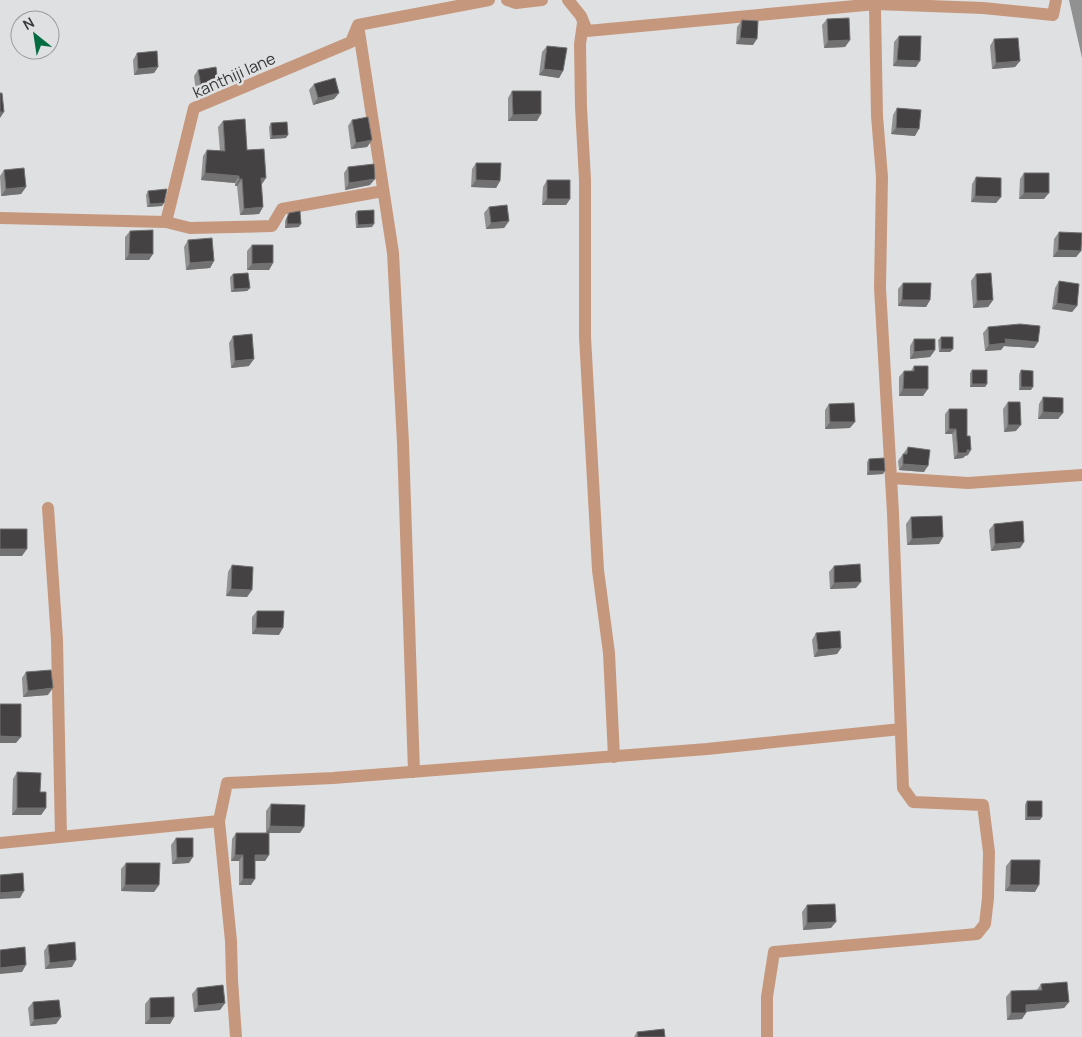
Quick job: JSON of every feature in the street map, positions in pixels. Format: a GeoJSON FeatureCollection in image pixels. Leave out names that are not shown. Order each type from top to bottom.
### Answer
{"type":"FeatureCollection","features":[{"type":"Feature","properties":{"kind":"street"},"geometry":{"type":"LineString","coordinates":[[414,772],[404,443],[393,253],[358,25],[489,0]]}},
{"type":"Feature","properties":{"kind":"street"},"geometry":{"type":"LineString","coordinates":[[507,0],[516,4],[542,0]]}},
{"type":"Feature","properties":{"kind":"street"},"geometry":{"type":"LineString","coordinates":[[568,0],[581,16],[587,31],[876,2],[983,8],[1052,15],[1056,0]]}},
{"type":"Feature","properties":{"kind":"street"},"geometry":{"type":"LineString","coordinates":[[767,1037],[768,996],[774,952],[977,934],[985,924],[988,898],[988,852],[982,805],[913,802],[903,788],[891,478],[880,288],[882,177],[877,116],[876,2]]}},
{"type":"Feature","properties":{"kind":"street"},"geometry":{"type":"LineString","coordinates":[[583,22],[580,53],[585,180],[585,346],[598,570],[609,653],[614,756]]}},
{"type":"Feature","properties":{"kind":"street","name":"kanthiji lane"},"geometry":{"type":"LineString","coordinates":[[166,222],[194,108],[351,42],[358,25]]}},
{"type":"Feature","properties":{"kind":"street"},"geometry":{"type":"LineString","coordinates":[[0,218],[166,222],[190,228],[272,226],[282,209],[383,191]]}},
{"type":"Feature","properties":{"kind":"street"},"geometry":{"type":"LineString","coordinates":[[891,478],[968,483],[1082,475]]}},
{"type":"Feature","properties":{"kind":"street"},"geometry":{"type":"LineString","coordinates":[[48,508],[57,640],[61,837]]}},
{"type":"Feature","properties":{"kind":"street"},"geometry":{"type":"LineString","coordinates":[[236,1037],[231,941],[219,821],[227,783],[333,778],[707,749],[901,729]]}},
{"type":"Feature","properties":{"kind":"street"},"geometry":{"type":"LineString","coordinates":[[0,843],[219,821]]}},
{"type":"Feature","properties":{"kind":"building"},"geometry":{"type":"Polygon","coordinates":[[[849,18],[850,40],[828,41],[827,19],[849,18]]]}},
{"type":"Feature","properties":{"kind":"building"},"geometry":{"type":"Polygon","coordinates":[[[742,20],[758,21],[757,39],[740,38],[742,20]]]}},
{"type":"Feature","properties":{"kind":"building"},"geometry":{"type":"Polygon","coordinates":[[[899,36],[921,36],[920,61],[897,60],[899,36]]]}},
{"type":"Feature","properties":{"kind":"building"},"geometry":{"type":"Polygon","coordinates":[[[1018,38],[1020,61],[996,63],[994,39],[1018,38]]]}},
{"type":"Feature","properties":{"kind":"building"},"geometry":{"type":"Polygon","coordinates":[[[547,46],[567,48],[563,71],[544,69],[547,46]]]}},
{"type":"Feature","properties":{"kind":"building"},"geometry":{"type":"Polygon","coordinates":[[[157,51],[158,67],[138,69],[137,53],[157,51]]]}},
{"type":"Feature","properties":{"kind":"building"},"geometry":{"type":"Polygon","coordinates":[[[216,67],[218,83],[201,86],[198,70],[216,67]]]}},
{"type":"Feature","properties":{"kind":"building"},"geometry":{"type":"Polygon","coordinates":[[[335,78],[339,93],[318,98],[314,84],[335,78]]]}},
{"type":"Feature","properties":{"kind":"building"},"geometry":{"type":"Polygon","coordinates":[[[512,91],[541,91],[541,114],[513,115],[512,91]]]}},
{"type":"Feature","properties":{"kind":"building"},"geometry":{"type":"Polygon","coordinates":[[[0,93],[2,93],[4,112],[0,112],[0,93]]]}},
{"type":"Feature","properties":{"kind":"building"},"geometry":{"type":"Polygon","coordinates":[[[897,108],[921,110],[919,129],[896,128],[897,108]]]}},
{"type":"Feature","properties":{"kind":"building"},"geometry":{"type":"Polygon","coordinates":[[[368,117],[372,140],[356,143],[352,120],[368,117]]]}},
{"type":"Feature","properties":{"kind":"building"},"geometry":{"type":"Polygon","coordinates":[[[245,119],[247,150],[264,149],[266,178],[261,178],[263,207],[244,209],[242,179],[239,179],[239,176],[205,173],[207,150],[225,151],[223,121],[245,119]]]}},
{"type":"Feature","properties":{"kind":"building"},"geometry":{"type":"Polygon","coordinates":[[[287,122],[288,135],[272,136],[271,123],[287,122]]]}},
{"type":"Feature","properties":{"kind":"building"},"geometry":{"type":"Polygon","coordinates":[[[476,163],[501,163],[500,181],[476,180],[476,163]]]}},
{"type":"Feature","properties":{"kind":"building"},"geometry":{"type":"Polygon","coordinates":[[[374,164],[375,179],[349,183],[348,167],[374,164]]]}},
{"type":"Feature","properties":{"kind":"building"},"geometry":{"type":"Polygon","coordinates":[[[24,168],[26,187],[6,189],[4,170],[24,168]]]}},
{"type":"Feature","properties":{"kind":"building"},"geometry":{"type":"Polygon","coordinates":[[[1024,173],[1049,173],[1049,193],[1024,193],[1024,173]]]}},
{"type":"Feature","properties":{"kind":"building"},"geometry":{"type":"Polygon","coordinates":[[[976,177],[1001,178],[1001,197],[975,196],[976,177]]]}},
{"type":"Feature","properties":{"kind":"building"},"geometry":{"type":"Polygon","coordinates":[[[547,180],[570,180],[570,199],[547,199],[547,180]]]}},
{"type":"Feature","properties":{"kind":"building"},"geometry":{"type":"Polygon","coordinates":[[[167,189],[164,203],[150,204],[148,191],[167,189]]]}},
{"type":"Feature","properties":{"kind":"building"},"geometry":{"type":"Polygon","coordinates":[[[507,205],[509,221],[491,223],[489,207],[507,205]]]}},
{"type":"Feature","properties":{"kind":"building"},"geometry":{"type":"Polygon","coordinates":[[[374,210],[374,224],[358,225],[357,211],[374,210]]]}},
{"type":"Feature","properties":{"kind":"building"},"geometry":{"type":"Polygon","coordinates":[[[300,211],[301,224],[287,224],[289,213],[300,211]]]}},
{"type":"Feature","properties":{"kind":"building"},"geometry":{"type":"Polygon","coordinates":[[[153,230],[153,254],[129,254],[130,231],[153,230]]]}},
{"type":"Feature","properties":{"kind":"building"},"geometry":{"type":"Polygon","coordinates":[[[1059,232],[1082,233],[1081,251],[1058,250],[1059,232]]]}},
{"type":"Feature","properties":{"kind":"building"},"geometry":{"type":"Polygon","coordinates":[[[212,238],[214,261],[190,263],[188,240],[212,238]]]}},
{"type":"Feature","properties":{"kind":"building"},"geometry":{"type":"Polygon","coordinates":[[[252,245],[273,245],[273,263],[252,264],[252,245]]]}},
{"type":"Feature","properties":{"kind":"building"},"geometry":{"type":"Polygon","coordinates":[[[248,273],[250,288],[234,289],[233,274],[248,273]]]}},
{"type":"Feature","properties":{"kind":"building"},"geometry":{"type":"Polygon","coordinates":[[[991,273],[993,300],[977,301],[976,274],[991,273]]]}},
{"type":"Feature","properties":{"kind":"building"},"geometry":{"type":"Polygon","coordinates":[[[1059,281],[1079,284],[1077,306],[1057,303],[1059,281]]]}},
{"type":"Feature","properties":{"kind":"building"},"geometry":{"type":"Polygon","coordinates":[[[903,283],[931,283],[930,300],[902,300],[903,283]]]}},
{"type":"Feature","properties":{"kind":"building"},"geometry":{"type":"Polygon","coordinates":[[[1020,324],[1040,326],[1038,342],[1005,339],[1006,343],[989,345],[988,327],[1020,324]]]}},
{"type":"Feature","properties":{"kind":"building"},"geometry":{"type":"Polygon","coordinates":[[[252,334],[254,359],[235,361],[233,336],[252,334]]]}},
{"type":"Feature","properties":{"kind":"building"},"geometry":{"type":"Polygon","coordinates":[[[941,337],[953,337],[953,349],[941,349],[941,337]]]}},
{"type":"Feature","properties":{"kind":"building"},"geometry":{"type":"Polygon","coordinates":[[[914,339],[935,339],[935,350],[914,352],[914,339]]]}},
{"type":"Feature","properties":{"kind":"building"},"geometry":{"type":"Polygon","coordinates":[[[914,366],[928,366],[928,389],[903,389],[904,371],[914,371],[914,366]]]}},
{"type":"Feature","properties":{"kind":"building"},"geometry":{"type":"Polygon","coordinates":[[[972,370],[987,370],[987,384],[972,384],[972,370]]]}},
{"type":"Feature","properties":{"kind":"building"},"geometry":{"type":"Polygon","coordinates":[[[1021,370],[1033,371],[1033,387],[1021,387],[1021,370]]]}},
{"type":"Feature","properties":{"kind":"building"},"geometry":{"type":"Polygon","coordinates":[[[1043,397],[1063,398],[1063,413],[1043,412],[1043,397]]]}},
{"type":"Feature","properties":{"kind":"building"},"geometry":{"type":"Polygon","coordinates":[[[1008,402],[1020,402],[1021,425],[1008,425],[1008,402]]]}},
{"type":"Feature","properties":{"kind":"building"},"geometry":{"type":"Polygon","coordinates":[[[854,403],[855,422],[830,422],[829,404],[854,403]]]}},
{"type":"Feature","properties":{"kind":"building"},"geometry":{"type":"Polygon","coordinates":[[[949,409],[967,409],[967,436],[970,436],[971,450],[967,450],[967,453],[958,453],[956,429],[949,429],[949,409]]]}},
{"type":"Feature","properties":{"kind":"building"},"geometry":{"type":"Polygon","coordinates":[[[908,447],[930,450],[928,466],[903,464],[903,454],[907,454],[908,447]]]}},
{"type":"Feature","properties":{"kind":"building"},"geometry":{"type":"Polygon","coordinates":[[[884,458],[885,471],[869,471],[869,459],[884,458]]]}},
{"type":"Feature","properties":{"kind":"building"},"geometry":{"type":"Polygon","coordinates":[[[942,516],[943,537],[912,539],[911,517],[942,516]]]}},
{"type":"Feature","properties":{"kind":"building"},"geometry":{"type":"Polygon","coordinates":[[[1023,521],[1024,542],[995,544],[994,524],[1023,521]]]}},
{"type":"Feature","properties":{"kind":"building"},"geometry":{"type":"Polygon","coordinates":[[[0,529],[27,529],[27,549],[0,549],[0,529]]]}},
{"type":"Feature","properties":{"kind":"building"},"geometry":{"type":"Polygon","coordinates":[[[860,564],[861,582],[834,583],[834,566],[860,564]]]}},
{"type":"Feature","properties":{"kind":"building"},"geometry":{"type":"Polygon","coordinates":[[[232,565],[253,567],[252,590],[231,589],[232,565]]]}},
{"type":"Feature","properties":{"kind":"building"},"geometry":{"type":"Polygon","coordinates":[[[257,611],[284,611],[283,628],[256,628],[257,611]]]}},
{"type":"Feature","properties":{"kind":"building"},"geometry":{"type":"Polygon","coordinates":[[[840,631],[841,648],[818,650],[816,633],[840,631]]]}},
{"type":"Feature","properties":{"kind":"building"},"geometry":{"type":"Polygon","coordinates":[[[51,670],[53,688],[28,691],[26,672],[51,670]]]}},
{"type":"Feature","properties":{"kind":"building"},"geometry":{"type":"Polygon","coordinates":[[[0,704],[21,704],[21,737],[0,736],[0,704]]]}},
{"type":"Feature","properties":{"kind":"building"},"geometry":{"type":"Polygon","coordinates":[[[17,772],[41,773],[40,792],[46,792],[46,808],[17,808],[17,772]]]}},
{"type":"Feature","properties":{"kind":"building"},"geometry":{"type":"Polygon","coordinates":[[[1027,801],[1042,801],[1042,817],[1027,817],[1027,801]]]}},
{"type":"Feature","properties":{"kind":"building"},"geometry":{"type":"Polygon","coordinates":[[[271,804],[305,805],[304,827],[270,826],[271,804]]]}},
{"type":"Feature","properties":{"kind":"building"},"geometry":{"type":"Polygon","coordinates":[[[236,833],[269,833],[269,855],[255,855],[255,879],[243,879],[243,855],[235,855],[236,833]]]}},
{"type":"Feature","properties":{"kind":"building"},"geometry":{"type":"Polygon","coordinates":[[[176,838],[193,838],[193,857],[177,858],[176,838]]]}},
{"type":"Feature","properties":{"kind":"building"},"geometry":{"type":"Polygon","coordinates":[[[1011,860],[1040,860],[1039,885],[1010,885],[1011,860]]]}},
{"type":"Feature","properties":{"kind":"building"},"geometry":{"type":"Polygon","coordinates":[[[126,863],[160,863],[159,885],[125,885],[126,863]]]}},
{"type":"Feature","properties":{"kind":"building"},"geometry":{"type":"Polygon","coordinates":[[[23,873],[24,891],[0,893],[0,875],[23,873]]]}},
{"type":"Feature","properties":{"kind":"building"},"geometry":{"type":"Polygon","coordinates":[[[835,904],[836,922],[807,923],[807,905],[835,904]]]}},
{"type":"Feature","properties":{"kind":"building"},"geometry":{"type":"Polygon","coordinates":[[[75,942],[76,960],[50,963],[48,945],[75,942]]]}},
{"type":"Feature","properties":{"kind":"building"},"geometry":{"type":"Polygon","coordinates":[[[25,947],[26,965],[0,968],[0,950],[25,947]]]}},
{"type":"Feature","properties":{"kind":"building"},"geometry":{"type":"Polygon","coordinates":[[[1067,982],[1069,1002],[1026,1005],[1026,1013],[1011,1013],[1011,991],[1042,990],[1041,984],[1067,982]]]}},
{"type":"Feature","properties":{"kind":"building"},"geometry":{"type":"Polygon","coordinates":[[[223,985],[225,1003],[198,1006],[197,988],[223,985]]]}},
{"type":"Feature","properties":{"kind":"building"},"geometry":{"type":"Polygon","coordinates":[[[174,997],[174,1017],[150,1018],[150,998],[174,997]]]}},
{"type":"Feature","properties":{"kind":"building"},"geometry":{"type":"Polygon","coordinates":[[[59,1000],[61,1017],[34,1020],[33,1002],[59,1000]]]}},
{"type":"Feature","properties":{"kind":"building"},"geometry":{"type":"Polygon","coordinates":[[[664,1029],[665,1037],[638,1037],[637,1032],[664,1029]]]}}]}
